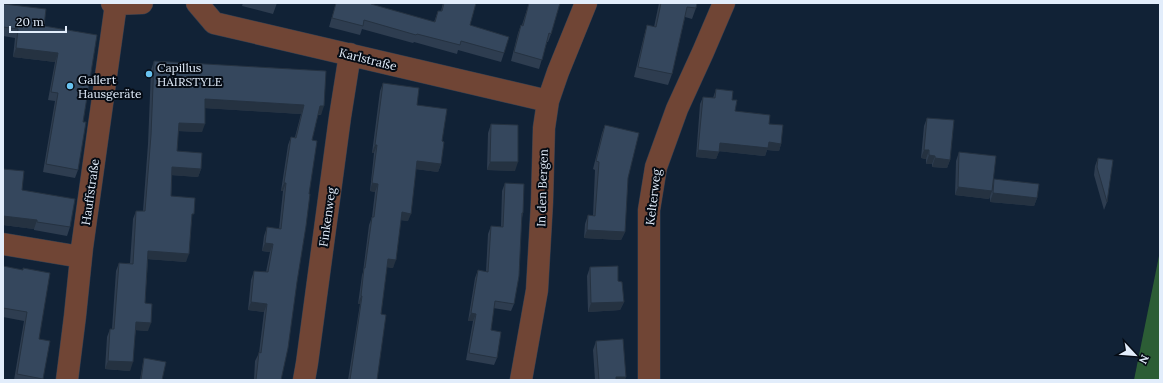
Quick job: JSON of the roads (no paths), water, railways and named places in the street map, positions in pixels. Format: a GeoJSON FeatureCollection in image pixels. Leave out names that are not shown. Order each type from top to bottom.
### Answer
{"type":"FeatureCollection","features":[{"type":"Feature","properties":{"kind":"street"},"geometry":{"type":"LineString","coordinates":[[114,4],[142,3]]}},
{"type":"Feature","properties":{"kind":"street","name":"Karlstraße"},"geometry":{"type":"LineString","coordinates":[[197,3],[214,23],[548,101]]}},
{"type":"Feature","properties":{"kind":"street","name":"In den Bergen"},"geometry":{"type":"LineString","coordinates":[[521,380],[537,290],[544,128],[548,101],[586,3]]}},
{"type":"Feature","properties":{"kind":"street","name":"Kelterweg"},"geometry":{"type":"LineString","coordinates":[[649,380],[649,210],[656,167],[677,109],[724,3]]}},
{"type":"Feature","properties":{"kind":"street","name":"Hauffstraße"},"geometry":{"type":"LineString","coordinates":[[67,380],[81,257],[114,4]]}},
{"type":"Feature","properties":{"kind":"street","name":"Finkenweg"},"geometry":{"type":"LineString","coordinates":[[304,380],[350,54]]}},
{"type":"Feature","properties":{"kind":"street"},"geometry":{"type":"LineString","coordinates":[[3,244],[81,257]]}},
{"type":"Feature","properties":{"kind":"place","name":"Capillus HAIRSTYLE"},"geometry":{"type":"Point","coordinates":[149,74]}},
{"type":"Feature","properties":{"kind":"place","name":"Gallert Hausgeräte"},"geometry":{"type":"Point","coordinates":[70,86]}}]}
